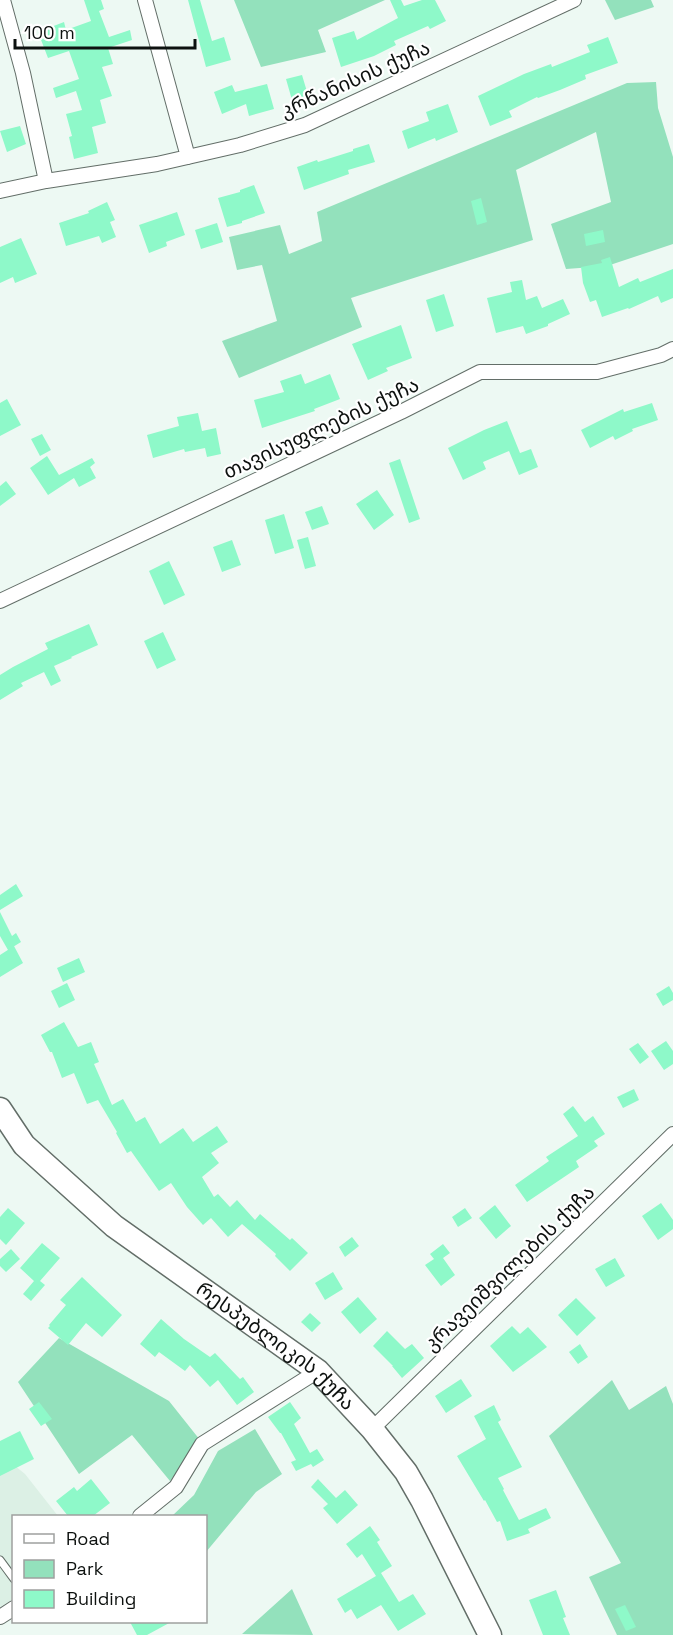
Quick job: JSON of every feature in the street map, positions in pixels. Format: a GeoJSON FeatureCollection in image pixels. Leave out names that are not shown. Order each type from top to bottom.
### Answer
{"type":"FeatureCollection","features":[{"type":"Feature","properties":{"kind":"main road","name":"რესპუბლიკის ქუჩა"},"geometry":{"type":"LineString","coordinates":[[0,1109],[24,1145],[114,1226],[318,1371],[372,1429],[406,1472],[423,1500],[490,1635]]}},
{"type":"Feature","properties":{"kind":"street"},"geometry":{"type":"LineString","coordinates":[[3,0],[23,73],[46,181]]}},
{"type":"Feature","properties":{"kind":"street"},"geometry":{"type":"LineString","coordinates":[[145,0],[188,157]]}},
{"type":"Feature","properties":{"kind":"street","name":"კრწანისის ქუჩა"},"geometry":{"type":"LineString","coordinates":[[0,191],[46,181],[157,164],[240,145],[305,125],[574,0]]}},
{"type":"Feature","properties":{"kind":"street","name":"თავისუფლების ქუჩა"},"geometry":{"type":"LineString","coordinates":[[0,601],[401,412],[480,372],[597,372],[661,355],[673,349]]}},
{"type":"Feature","properties":{"kind":"street","name":"კრავეიშვილების ქუჩა"},"geometry":{"type":"LineString","coordinates":[[372,1429],[673,1134]]}},
{"type":"Feature","properties":{"kind":"street"},"geometry":{"type":"LineString","coordinates":[[141,1515],[176,1487],[202,1444],[318,1371]]}},
{"type":"Feature","properties":{"kind":"lane"},"geometry":{"type":"LineString","coordinates":[[0,1560],[12,1576]]}},
{"type":"Feature","properties":{"kind":"shaded area"},"geometry":{"type":"Polygon","coordinates":[[[0,1454],[25,1474],[57,1515],[12,1515],[12,1600],[0,1607],[0,1454]]]}},
{"type":"Feature","properties":{"kind":"green space"},"geometry":{"type":"Polygon","coordinates":[[[234,0],[385,0],[318,30],[326,52],[261,67],[234,0]]]}},
{"type":"Feature","properties":{"kind":"green space"},"geometry":{"type":"Polygon","coordinates":[[[605,0],[651,0],[654,7],[615,20],[605,0]]]}},
{"type":"Feature","properties":{"kind":"green space"},"geometry":{"type":"Polygon","coordinates":[[[656,82],[658,108],[673,157],[673,244],[607,266],[566,269],[551,224],[611,202],[596,132],[516,170],[533,240],[351,298],[362,327],[239,378],[222,341],[277,321],[262,265],[237,270],[229,237],[280,225],[289,254],[322,241],[317,212],[627,83],[656,82]]]}},
{"type":"Feature","properties":{"kind":"green space"},"geometry":{"type":"Polygon","coordinates":[[[59,1338],[169,1401],[200,1440],[170,1481],[132,1435],[79,1474],[18,1382],[59,1338]]]}},
{"type":"Feature","properties":{"kind":"green space"},"geometry":{"type":"Polygon","coordinates":[[[612,1380],[629,1410],[666,1386],[673,1404],[673,1635],[617,1635],[589,1577],[621,1563],[549,1436],[612,1380]]]}},
{"type":"Feature","properties":{"kind":"green space"},"geometry":{"type":"Polygon","coordinates":[[[255,1429],[282,1474],[256,1492],[207,1551],[207,1515],[173,1515],[194,1495],[218,1451],[255,1429]]]}},
{"type":"Feature","properties":{"kind":"green space"},"geometry":{"type":"Polygon","coordinates":[[[292,1589],[313,1635],[242,1634],[292,1589]]]}},
{"type":"Feature","properties":{"kind":"building"},"geometry":{"type":"Polygon","coordinates":[[[84,0],[101,0],[104,9],[99,11],[109,37],[130,30],[132,40],[108,48],[113,64],[102,67],[112,96],[100,100],[106,123],[92,127],[98,153],[74,159],[69,137],[72,136],[66,114],[82,110],[76,91],[56,98],[53,88],[79,79],[69,51],[48,58],[38,32],[64,22],[66,30],[91,21],[84,0]]]}},
{"type":"Feature","properties":{"kind":"building"},"geometry":{"type":"Polygon","coordinates":[[[188,0],[200,0],[212,41],[224,37],[231,60],[206,67],[188,0]]]}},
{"type":"Feature","properties":{"kind":"building"},"geometry":{"type":"Polygon","coordinates":[[[390,0],[401,0],[404,6],[422,0],[435,0],[446,21],[394,41],[396,45],[374,56],[341,67],[332,38],[354,31],[357,40],[398,18],[390,0]]]}},
{"type":"Feature","properties":{"kind":"building"},"geometry":{"type":"Polygon","coordinates":[[[608,37],[618,63],[585,75],[586,79],[560,90],[537,97],[509,111],[512,117],[490,126],[478,96],[524,74],[551,64],[552,67],[590,52],[587,45],[608,37]]]}},
{"type":"Feature","properties":{"kind":"building"},"geometry":{"type":"Polygon","coordinates":[[[302,75],[308,95],[292,100],[286,79],[302,75]]]}},
{"type":"Feature","properties":{"kind":"building"},"geometry":{"type":"Polygon","coordinates":[[[267,84],[274,109],[249,116],[246,104],[222,114],[214,92],[232,85],[235,92],[267,84]]]}},
{"type":"Feature","properties":{"kind":"building"},"geometry":{"type":"Polygon","coordinates":[[[448,104],[458,132],[408,149],[402,131],[429,121],[426,112],[448,104]]]}},
{"type":"Feature","properties":{"kind":"building"},"geometry":{"type":"Polygon","coordinates":[[[20,126],[26,144],[7,152],[0,131],[20,126]]]}},
{"type":"Feature","properties":{"kind":"building"},"geometry":{"type":"Polygon","coordinates":[[[369,144],[375,162],[348,170],[349,174],[304,190],[297,167],[369,144]]]}},
{"type":"Feature","properties":{"kind":"building"},"geometry":{"type":"Polygon","coordinates":[[[254,185],[265,213],[227,227],[218,198],[240,192],[254,185]]]}},
{"type":"Feature","properties":{"kind":"building"},"geometry":{"type":"Polygon","coordinates":[[[481,198],[487,222],[477,225],[471,201],[481,198]]]}},
{"type":"Feature","properties":{"kind":"building"},"geometry":{"type":"Polygon","coordinates":[[[107,202],[115,220],[110,222],[116,237],[102,243],[99,236],[66,246],[59,223],[89,213],[88,211],[107,202]]]}},
{"type":"Feature","properties":{"kind":"building"},"geometry":{"type":"Polygon","coordinates":[[[177,212],[185,235],[166,242],[167,246],[149,253],[139,225],[177,212]]]}},
{"type":"Feature","properties":{"kind":"building"},"geometry":{"type":"Polygon","coordinates":[[[217,223],[223,242],[201,249],[195,230],[217,223]]]}},
{"type":"Feature","properties":{"kind":"building"},"geometry":{"type":"Polygon","coordinates":[[[603,230],[605,242],[586,246],[584,234],[603,230]]]}},
{"type":"Feature","properties":{"kind":"building"},"geometry":{"type":"Polygon","coordinates":[[[21,238],[37,274],[15,283],[13,277],[0,283],[0,247],[21,238]]]}},
{"type":"Feature","properties":{"kind":"building"},"geometry":{"type":"Polygon","coordinates":[[[610,257],[619,287],[638,278],[640,282],[673,269],[673,298],[661,303],[658,296],[629,309],[602,317],[596,300],[590,302],[583,283],[581,267],[602,263],[601,260],[610,257]]]}},
{"type":"Feature","properties":{"kind":"building"},"geometry":{"type":"Polygon","coordinates":[[[522,280],[526,300],[537,296],[542,308],[563,299],[570,314],[548,326],[526,334],[523,326],[496,333],[487,298],[512,292],[510,282],[522,280]]]}},
{"type":"Feature","properties":{"kind":"building"},"geometry":{"type":"Polygon","coordinates":[[[444,294],[454,326],[436,332],[426,300],[444,294]]]}},
{"type":"Feature","properties":{"kind":"building"},"geometry":{"type":"Polygon","coordinates":[[[401,325],[412,358],[386,368],[388,371],[368,380],[352,344],[401,325]]]}},
{"type":"Feature","properties":{"kind":"building"},"geometry":{"type":"Polygon","coordinates":[[[301,374],[305,384],[330,374],[340,399],[314,409],[315,411],[262,428],[254,400],[284,392],[280,381],[301,374]]]}},
{"type":"Feature","properties":{"kind":"building"},"geometry":{"type":"Polygon","coordinates":[[[7,399],[21,425],[0,436],[0,403],[7,399]]]}},
{"type":"Feature","properties":{"kind":"building"},"geometry":{"type":"Polygon","coordinates":[[[652,403],[658,420],[632,429],[633,431],[615,440],[613,436],[590,448],[581,430],[623,409],[624,412],[652,403]]]}},
{"type":"Feature","properties":{"kind":"building"},"geometry":{"type":"Polygon","coordinates":[[[198,413],[202,431],[216,428],[221,454],[207,457],[205,448],[185,452],[184,449],[153,458],[147,435],[179,426],[177,417],[198,413]]]}},
{"type":"Feature","properties":{"kind":"building"},"geometry":{"type":"Polygon","coordinates":[[[507,421],[520,453],[531,449],[538,467],[519,475],[509,451],[483,462],[486,469],[463,480],[448,448],[507,421]]]}},
{"type":"Feature","properties":{"kind":"building"},"geometry":{"type":"Polygon","coordinates":[[[42,434],[51,450],[40,456],[31,439],[42,434]]]}},
{"type":"Feature","properties":{"kind":"building"},"geometry":{"type":"Polygon","coordinates":[[[47,456],[59,475],[92,458],[95,463],[90,467],[96,478],[79,487],[74,478],[48,495],[30,468],[47,456]]]}},
{"type":"Feature","properties":{"kind":"building"},"geometry":{"type":"Polygon","coordinates":[[[400,459],[420,519],[409,523],[389,463],[400,459]]]}},
{"type":"Feature","properties":{"kind":"building"},"geometry":{"type":"Polygon","coordinates":[[[6,481],[16,494],[0,506],[0,486],[6,481]]]}},
{"type":"Feature","properties":{"kind":"building"},"geometry":{"type":"Polygon","coordinates":[[[377,490],[394,515],[374,530],[356,504],[377,490]]]}},
{"type":"Feature","properties":{"kind":"building"},"geometry":{"type":"Polygon","coordinates":[[[322,506],[329,524],[312,530],[305,512],[322,506]]]}},
{"type":"Feature","properties":{"kind":"building"},"geometry":{"type":"Polygon","coordinates":[[[284,514],[294,548],[275,554],[265,520],[284,514]]]}},
{"type":"Feature","properties":{"kind":"building"},"geometry":{"type":"Polygon","coordinates":[[[308,537],[316,566],[305,569],[297,540],[308,537]]]}},
{"type":"Feature","properties":{"kind":"building"},"geometry":{"type":"Polygon","coordinates":[[[232,540],[241,565],[222,572],[213,547],[232,540]]]}},
{"type":"Feature","properties":{"kind":"building"},"geometry":{"type":"Polygon","coordinates":[[[169,561],[185,595],[164,605],[149,571],[169,561]]]}},
{"type":"Feature","properties":{"kind":"building"},"geometry":{"type":"Polygon","coordinates":[[[89,624],[98,645],[54,666],[61,681],[51,686],[44,672],[21,683],[23,686],[0,700],[0,675],[48,649],[45,643],[89,624]]]}},
{"type":"Feature","properties":{"kind":"building"},"geometry":{"type":"Polygon","coordinates":[[[163,632],[176,660],[157,669],[144,641],[163,632]]]}},
{"type":"Feature","properties":{"kind":"building"},"geometry":{"type":"Polygon","coordinates":[[[16,884],[23,896],[0,910],[0,895],[16,884]]]}},
{"type":"Feature","properties":{"kind":"building"},"geometry":{"type":"Polygon","coordinates":[[[0,912],[12,936],[16,933],[21,942],[8,950],[0,936],[0,912]]]}},
{"type":"Feature","properties":{"kind":"building"},"geometry":{"type":"Polygon","coordinates":[[[14,946],[23,963],[0,977],[0,955],[14,946]]]}},
{"type":"Feature","properties":{"kind":"building"},"geometry":{"type":"Polygon","coordinates":[[[79,958],[85,972],[63,982],[57,968],[79,958]]]}},
{"type":"Feature","properties":{"kind":"building"},"geometry":{"type":"Polygon","coordinates":[[[67,983],[75,1000],[59,1008],[51,991],[67,983]]]}},
{"type":"Feature","properties":{"kind":"building"},"geometry":{"type":"Polygon","coordinates":[[[669,986],[673,993],[673,1000],[663,1006],[656,994],[669,986]]]}},
{"type":"Feature","properties":{"kind":"building"},"geometry":{"type":"Polygon","coordinates":[[[64,1022],[78,1047],[91,1042],[99,1062],[94,1064],[112,1105],[123,1099],[136,1122],[145,1117],[160,1144],[183,1128],[193,1142],[217,1126],[228,1142],[211,1153],[219,1163],[202,1177],[214,1197],[218,1194],[230,1207],[237,1200],[255,1220],[260,1214],[308,1253],[290,1271],[275,1256],[276,1254],[242,1224],[228,1237],[211,1218],[203,1225],[187,1207],[171,1183],[159,1191],[131,1151],[127,1153],[98,1100],[87,1104],[74,1073],[62,1078],[52,1052],[41,1035],[64,1022]]]}},
{"type":"Feature","properties":{"kind":"building"},"geometry":{"type":"Polygon","coordinates":[[[666,1041],[673,1051],[673,1064],[664,1070],[651,1051],[666,1041]]]}},
{"type":"Feature","properties":{"kind":"building"},"geometry":{"type":"Polygon","coordinates":[[[638,1043],[649,1057],[640,1064],[629,1049],[638,1043]]]}},
{"type":"Feature","properties":{"kind":"building"},"geometry":{"type":"Polygon","coordinates":[[[634,1089],[639,1100],[623,1108],[617,1097],[634,1089]]]}},
{"type":"Feature","properties":{"kind":"building"},"geometry":{"type":"Polygon","coordinates":[[[573,1106],[585,1122],[593,1116],[605,1134],[594,1141],[598,1146],[576,1161],[579,1167],[527,1202],[515,1185],[549,1161],[546,1157],[578,1136],[563,1114],[573,1106]]]}},
{"type":"Feature","properties":{"kind":"building"},"geometry":{"type":"Polygon","coordinates":[[[661,1203],[673,1220],[673,1229],[658,1240],[642,1216],[661,1203]]]}},
{"type":"Feature","properties":{"kind":"building"},"geometry":{"type":"Polygon","coordinates":[[[495,1205],[511,1226],[496,1239],[479,1218],[495,1205]]]}},
{"type":"Feature","properties":{"kind":"building"},"geometry":{"type":"Polygon","coordinates":[[[8,1208],[25,1223],[6,1245],[0,1239],[0,1217],[8,1208]]]}},
{"type":"Feature","properties":{"kind":"building"},"geometry":{"type":"Polygon","coordinates":[[[465,1208],[472,1218],[458,1227],[452,1217],[465,1208]]]}},
{"type":"Feature","properties":{"kind":"building"},"geometry":{"type":"Polygon","coordinates":[[[352,1237],[359,1246],[345,1257],[339,1247],[352,1237]]]}},
{"type":"Feature","properties":{"kind":"building"},"geometry":{"type":"Polygon","coordinates":[[[42,1243],[60,1258],[40,1281],[45,1285],[31,1301],[23,1294],[34,1281],[20,1268],[42,1243]]]}},
{"type":"Feature","properties":{"kind":"building"},"geometry":{"type":"Polygon","coordinates":[[[443,1244],[450,1253],[443,1258],[455,1275],[441,1286],[425,1265],[434,1259],[430,1254],[443,1244]]]}},
{"type":"Feature","properties":{"kind":"building"},"geometry":{"type":"Polygon","coordinates":[[[11,1249],[20,1259],[6,1272],[0,1266],[0,1259],[11,1249]]]}},
{"type":"Feature","properties":{"kind":"building"},"geometry":{"type":"Polygon","coordinates":[[[615,1258],[625,1276],[606,1287],[595,1269],[615,1258]]]}},
{"type":"Feature","properties":{"kind":"building"},"geometry":{"type":"Polygon","coordinates":[[[333,1272],[343,1289],[325,1300],[315,1283],[333,1272]]]}},
{"type":"Feature","properties":{"kind":"building"},"geometry":{"type":"Polygon","coordinates":[[[82,1277],[122,1315],[102,1337],[86,1323],[68,1345],[48,1328],[66,1305],[60,1300],[82,1277]]]}},
{"type":"Feature","properties":{"kind":"building"},"geometry":{"type":"Polygon","coordinates":[[[358,1297],[377,1319],[360,1334],[341,1312],[358,1297]]]}},
{"type":"Feature","properties":{"kind":"building"},"geometry":{"type":"Polygon","coordinates":[[[576,1298],[596,1318],[577,1336],[558,1315],[576,1298]]]}},
{"type":"Feature","properties":{"kind":"building"},"geometry":{"type":"Polygon","coordinates":[[[310,1313],[321,1323],[312,1332],[301,1322],[310,1313]]]}},
{"type":"Feature","properties":{"kind":"building"},"geometry":{"type":"Polygon","coordinates":[[[161,1319],[210,1357],[215,1353],[240,1379],[243,1377],[254,1392],[237,1405],[218,1380],[210,1387],[190,1365],[185,1371],[159,1352],[155,1357],[140,1344],[161,1319]]]}},
{"type":"Feature","properties":{"kind":"building"},"geometry":{"type":"Polygon","coordinates":[[[512,1326],[520,1334],[528,1327],[547,1347],[513,1372],[490,1346],[512,1326]]]}},
{"type":"Feature","properties":{"kind":"building"},"geometry":{"type":"Polygon","coordinates":[[[387,1331],[405,1349],[412,1344],[424,1358],[402,1378],[373,1346],[387,1331]]]}},
{"type":"Feature","properties":{"kind":"building"},"geometry":{"type":"Polygon","coordinates":[[[580,1344],[588,1357],[578,1364],[569,1352],[580,1344]]]}},
{"type":"Feature","properties":{"kind":"building"},"geometry":{"type":"Polygon","coordinates":[[[461,1379],[472,1396],[446,1413],[435,1396],[461,1379]]]}},
{"type":"Feature","properties":{"kind":"building"},"geometry":{"type":"Polygon","coordinates":[[[39,1402],[52,1419],[41,1426],[29,1409],[39,1402]]]}},
{"type":"Feature","properties":{"kind":"building"},"geometry":{"type":"Polygon","coordinates":[[[290,1402],[301,1418],[294,1424],[310,1453],[317,1449],[324,1460],[313,1467],[311,1464],[296,1471],[291,1462],[296,1460],[281,1433],[268,1417],[290,1402]]]}},
{"type":"Feature","properties":{"kind":"building"},"geometry":{"type":"Polygon","coordinates":[[[494,1405],[501,1420],[498,1422],[522,1467],[498,1478],[503,1490],[519,1520],[546,1508],[551,1518],[528,1529],[530,1533],[507,1541],[500,1521],[497,1522],[457,1456],[486,1439],[474,1416],[494,1405]]]}},
{"type":"Feature","properties":{"kind":"building"},"geometry":{"type":"Polygon","coordinates":[[[20,1431],[34,1459],[0,1476],[0,1441],[20,1431]]]}},
{"type":"Feature","properties":{"kind":"building"},"geometry":{"type":"Polygon","coordinates":[[[91,1479],[110,1503],[94,1515],[67,1515],[56,1501],[74,1487],[77,1491],[91,1479]]]}},
{"type":"Feature","properties":{"kind":"building"},"geometry":{"type":"Polygon","coordinates":[[[318,1479],[336,1498],[345,1490],[358,1505],[337,1524],[323,1508],[328,1504],[311,1487],[318,1479]]]}},
{"type":"Feature","properties":{"kind":"building"},"geometry":{"type":"Polygon","coordinates":[[[370,1526],[380,1540],[377,1542],[392,1566],[381,1573],[399,1602],[413,1594],[426,1614],[398,1631],[381,1605],[357,1619],[351,1609],[345,1613],[337,1599],[376,1576],[362,1554],[357,1558],[346,1544],[370,1526]]]}},
{"type":"Feature","properties":{"kind":"building"},"geometry":{"type":"Polygon","coordinates":[[[556,1590],[570,1635],[543,1635],[529,1600],[556,1590]]]}},
{"type":"Feature","properties":{"kind":"building"},"geometry":{"type":"Polygon","coordinates":[[[625,1605],[636,1627],[626,1631],[615,1609],[625,1605]]]}},
{"type":"Feature","properties":{"kind":"building"},"geometry":{"type":"Polygon","coordinates":[[[131,1623],[169,1623],[147,1635],[137,1635],[131,1623]]]}}]}
